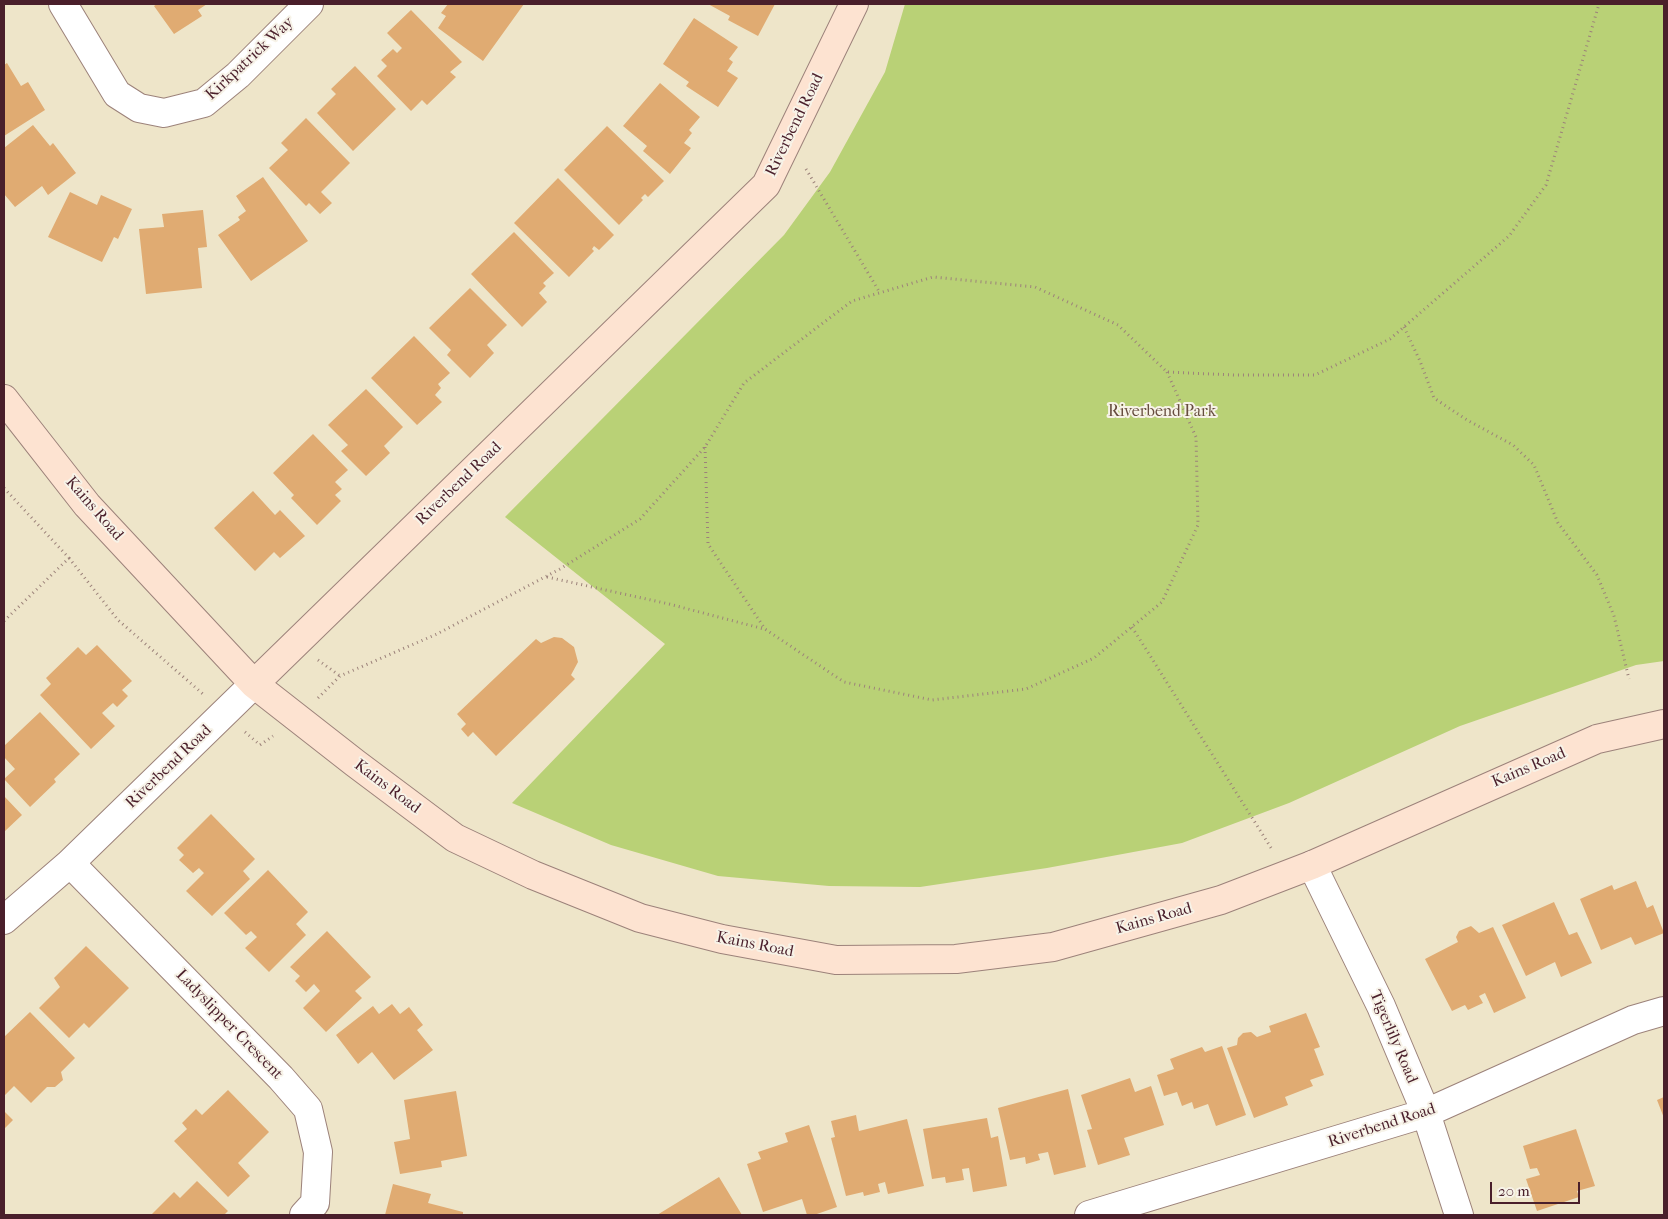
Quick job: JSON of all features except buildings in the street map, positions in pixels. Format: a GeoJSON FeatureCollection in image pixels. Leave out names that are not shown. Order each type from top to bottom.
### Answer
{"type":"FeatureCollection","features":[{"type":"Feature","properties":{"kind":"street","name":"Kirkpatrick Way"},"geometry":{"type":"LineString","coordinates":[[63,4],[117,94],[139,108],[164,113],[204,103],[238,75],[309,4]]}},
{"type":"Feature","properties":{"kind":"street","name":"Riverbend Road"},"geometry":{"type":"LineString","coordinates":[[4,920],[70,863],[766,185],[854,4]]}},
{"type":"Feature","properties":{"kind":"street","name":"Kains Road"},"geometry":{"type":"LineString","coordinates":[[4,399],[87,505],[254,684],[355,763],[455,838],[533,875],[640,918],[722,940],[836,960],[956,959],[1053,947],[1221,900],[1312,864],[1597,739],[1664,724]]}},
{"type":"Feature","properties":{"kind":"street","name":"Ladyslipper Crescent"},"geometry":{"type":"LineString","coordinates":[[70,863],[281,1078],[308,1109],[318,1152],[315,1202],[304,1215]]}},
{"type":"Feature","properties":{"kind":"street","name":"Tigerlily Road"},"geometry":{"type":"LineString","coordinates":[[1312,864],[1381,1006],[1426,1114],[1459,1215]]}},
{"type":"Feature","properties":{"kind":"street","name":"Riverbend Road"},"geometry":{"type":"LineString","coordinates":[[1090,1215],[1426,1114],[1633,1020],[1664,1011]]}},
{"type":"Feature","properties":{"kind":"path"},"geometry":{"type":"LineString","coordinates":[[1167,372],[1233,375],[1316,375],[1390,339],[1509,236],[1546,185],[1599,4]]}},
{"type":"Feature","properties":{"kind":"path"},"geometry":{"type":"LineString","coordinates":[[796,125],[807,172],[880,293]]}},
{"type":"Feature","properties":{"kind":"path"},"geometry":{"type":"LineString","coordinates":[[340,676],[437,634],[546,577],[640,518],[705,447],[744,383],[852,301],[933,277],[1035,287],[1118,325],[1167,372],[1196,437],[1198,525],[1162,602],[1094,658],[1026,689],[932,700],[844,682],[765,629],[669,604],[546,577]]}},
{"type":"Feature","properties":{"kind":"path"},"geometry":{"type":"LineString","coordinates":[[1404,327],[1420,361],[1434,398],[1467,420],[1513,445],[1534,465],[1558,523],[1597,575],[1614,616],[1629,679]]}},
{"type":"Feature","properties":{"kind":"path"},"geometry":{"type":"LineString","coordinates":[[705,447],[708,544],[765,629]]}},
{"type":"Feature","properties":{"kind":"path"},"geometry":{"type":"LineString","coordinates":[[4,488],[68,558],[118,620],[224,713]]}},
{"type":"Feature","properties":{"kind":"path"},"geometry":{"type":"LineString","coordinates":[[4,621],[68,558]]}},
{"type":"Feature","properties":{"kind":"path"},"geometry":{"type":"LineString","coordinates":[[1132,627],[1270,844],[1285,875]]}},
{"type":"Feature","properties":{"kind":"green space","name":"Riverbend Park"},"geometry":{"type":"Polygon","coordinates":[[[905,4],[1664,4],[1664,661],[1636,665],[1460,726],[1289,803],[1182,843],[1047,868],[920,887],[829,886],[718,876],[611,845],[512,803],[665,644],[505,517],[784,235],[830,172],[885,72],[905,4]]]}}]}
